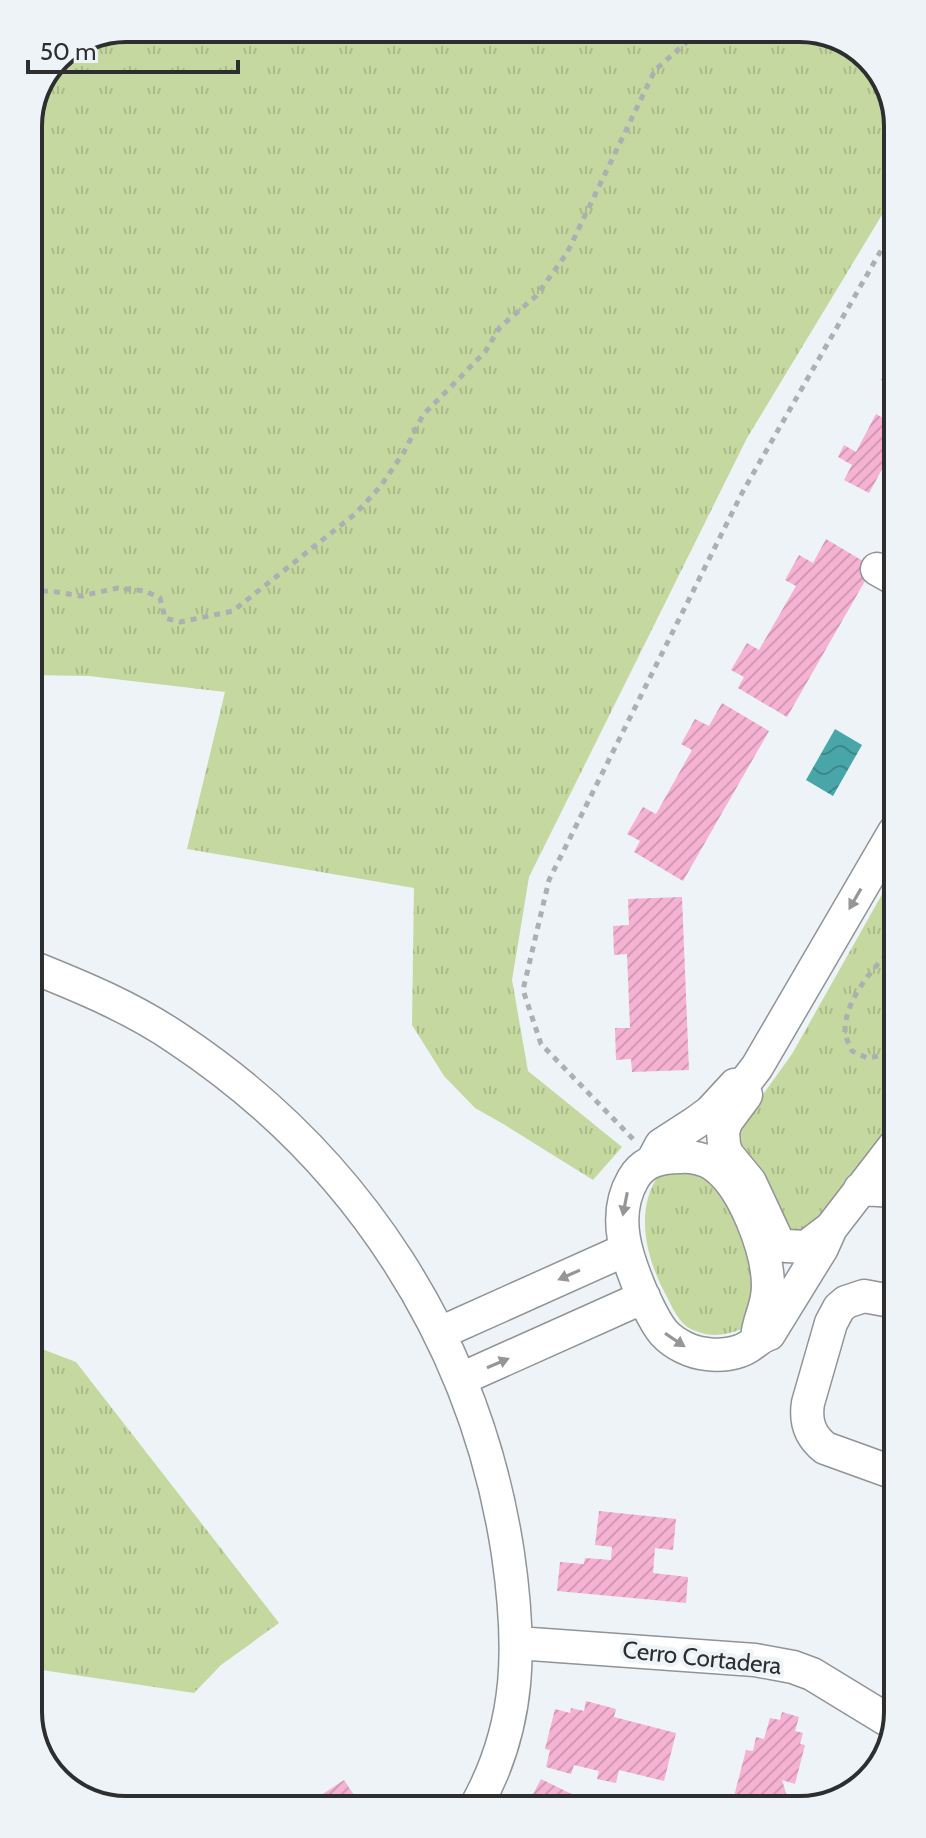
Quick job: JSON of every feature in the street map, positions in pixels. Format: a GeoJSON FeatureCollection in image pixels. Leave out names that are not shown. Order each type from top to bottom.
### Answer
{"type":"FeatureCollection","features":[{"type":"Feature","properties":{"kind":"street"},"geometry":{"type":"LineString","coordinates":[[653,1160],[661,1145],[710,1112],[735,1085],[744,1084],[766,1055],[884,849]]}},
{"type":"Feature","properties":{"kind":"street"},"geometry":{"type":"LineString","coordinates":[[42,971],[119,1005],[177,1038],[231,1077],[284,1123],[326,1165],[390,1248],[440,1333],[461,1379],[486,1455],[513,1588],[517,1643],[509,1723],[491,1777],[481,1796]]}},
{"type":"Feature","properties":{"kind":"street"},"geometry":{"type":"LineString","coordinates":[[744,1084],[746,1094],[726,1122],[724,1145],[727,1154],[750,1182],[778,1242],[786,1246],[806,1247],[831,1228]]}},
{"type":"Feature","properties":{"kind":"street"},"geometry":{"type":"LineString","coordinates":[[757,1339],[757,1325],[767,1303],[767,1270],[753,1223],[735,1190],[714,1165],[687,1157],[653,1160],[634,1177],[628,1190],[623,1219],[625,1250],[644,1297],[663,1332],[675,1342],[693,1351],[726,1354],[748,1347],[769,1334],[831,1228],[884,1159]]}},
{"type":"Feature","properties":{"kind":"street"},"geometry":{"type":"LineString","coordinates":[[860,1189],[884,1190]]}},
{"type":"Feature","properties":{"kind":"street"},"geometry":{"type":"LineString","coordinates":[[440,1333],[625,1250]]}},
{"type":"Feature","properties":{"kind":"street"},"geometry":{"type":"LineString","coordinates":[[884,1300],[864,1296],[854,1298],[839,1308],[831,1323],[806,1413],[812,1433],[825,1448],[884,1469]]}},
{"type":"Feature","properties":{"kind":"street"},"geometry":{"type":"LineString","coordinates":[[461,1379],[644,1297]]}},
{"type":"Feature","properties":{"kind":"street","name":"Cerro Cortadera"},"geometry":{"type":"LineString","coordinates":[[517,1643],[774,1662],[812,1674],[883,1719]]}},
{"type":"Feature","properties":{"kind":"path"},"geometry":{"type":"LineString","coordinates":[[42,591],[81,596],[118,588],[145,591],[160,598],[165,618],[180,622],[233,611],[355,514],[380,487],[404,452],[423,415],[485,352],[500,327],[536,296],[567,253],[655,70],[687,42]]}},
{"type":"Feature","properties":{"kind":"path"},"geometry":{"type":"LineString","coordinates":[[624,1130],[541,1044],[523,990],[549,880],[742,493],[884,245]]}},
{"type":"Feature","properties":{"kind":"path"},"geometry":{"type":"LineString","coordinates":[[884,957],[872,969],[850,1005],[845,1034],[852,1051],[867,1058],[884,1055]]}},
{"type":"Feature","properties":{"kind":"green space"},"geometry":{"type":"Polygon","coordinates":[[[126,42],[805,42],[827,46],[847,56],[873,84],[884,126],[884,212],[747,438],[529,877],[512,980],[528,1071],[622,1147],[593,1180],[475,1108],[444,1076],[412,1025],[414,888],[187,849],[225,692],[89,676],[42,675],[42,121],[45,104],[59,75],[84,53],[99,46],[126,42]]]}},
{"type":"Feature","properties":{"kind":"green space"},"geometry":{"type":"Polygon","coordinates":[[[884,891],[884,1135],[804,1240],[796,1242],[736,1145],[737,1126],[792,1054],[884,891]]]}},
{"type":"Feature","properties":{"kind":"green space"},"geometry":{"type":"Polygon","coordinates":[[[694,1167],[729,1196],[762,1288],[742,1329],[728,1333],[703,1333],[682,1322],[661,1285],[649,1254],[645,1222],[650,1191],[658,1176],[694,1167]]]}},
{"type":"Feature","properties":{"kind":"green space"},"geometry":{"type":"Polygon","coordinates":[[[42,1349],[76,1362],[279,1623],[221,1665],[194,1693],[42,1670],[42,1349]]]}},
{"type":"Feature","properties":{"kind":"water"},"geometry":{"type":"Polygon","coordinates":[[[835,729],[862,745],[833,796],[806,780],[835,729]]]}},
{"type":"Feature","properties":{"kind":"building"},"geometry":{"type":"Polygon","coordinates":[[[876,414],[884,418],[884,466],[869,493],[844,480],[852,465],[838,457],[844,445],[856,452],[876,414]]]}},
{"type":"Feature","properties":{"kind":"building"},"geometry":{"type":"Polygon","coordinates":[[[826,539],[873,567],[787,717],[738,688],[744,677],[731,670],[747,643],[759,650],[796,586],[785,580],[799,555],[813,563],[826,539]]]}},
{"type":"Feature","properties":{"kind":"building"},"geometry":{"type":"Polygon","coordinates":[[[722,703],[769,731],[683,881],[634,852],[640,841],[627,834],[643,807],[656,814],[692,750],[681,744],[695,719],[709,726],[722,703]]]}},
{"type":"Feature","properties":{"kind":"building"},"geometry":{"type":"Polygon","coordinates":[[[682,897],[689,1070],[632,1072],[631,1059],[616,1060],[615,1028],[630,1028],[627,954],[614,955],[613,926],[629,925],[628,899],[682,897]]]}},
{"type":"Feature","properties":{"kind":"building"},"geometry":{"type":"Polygon","coordinates":[[[599,1511],[676,1519],[673,1550],[655,1548],[653,1573],[688,1577],[686,1603],[557,1591],[560,1562],[584,1564],[585,1558],[611,1560],[612,1547],[595,1545],[599,1511]]]}},
{"type":"Feature","properties":{"kind":"building"},"geometry":{"type":"Polygon","coordinates":[[[586,1701],[616,1709],[614,1717],[676,1733],[664,1781],[619,1770],[616,1783],[597,1779],[599,1771],[574,1765],[571,1774],[546,1767],[550,1750],[545,1749],[555,1709],[570,1713],[571,1708],[584,1711],[586,1701]]]}},
{"type":"Feature","properties":{"kind":"building"},"geometry":{"type":"Polygon","coordinates":[[[782,1712],[799,1717],[795,1731],[803,1733],[800,1744],[805,1745],[795,1784],[782,1780],[787,1796],[734,1796],[746,1750],[753,1751],[756,1737],[764,1739],[770,1718],[780,1720],[782,1712]]]}},
{"type":"Feature","properties":{"kind":"building"},"geometry":{"type":"Polygon","coordinates":[[[541,1779],[576,1796],[532,1796],[541,1779]]]}},
{"type":"Feature","properties":{"kind":"building"},"geometry":{"type":"Polygon","coordinates":[[[344,1780],[355,1796],[320,1796],[344,1780]]]}}]}
